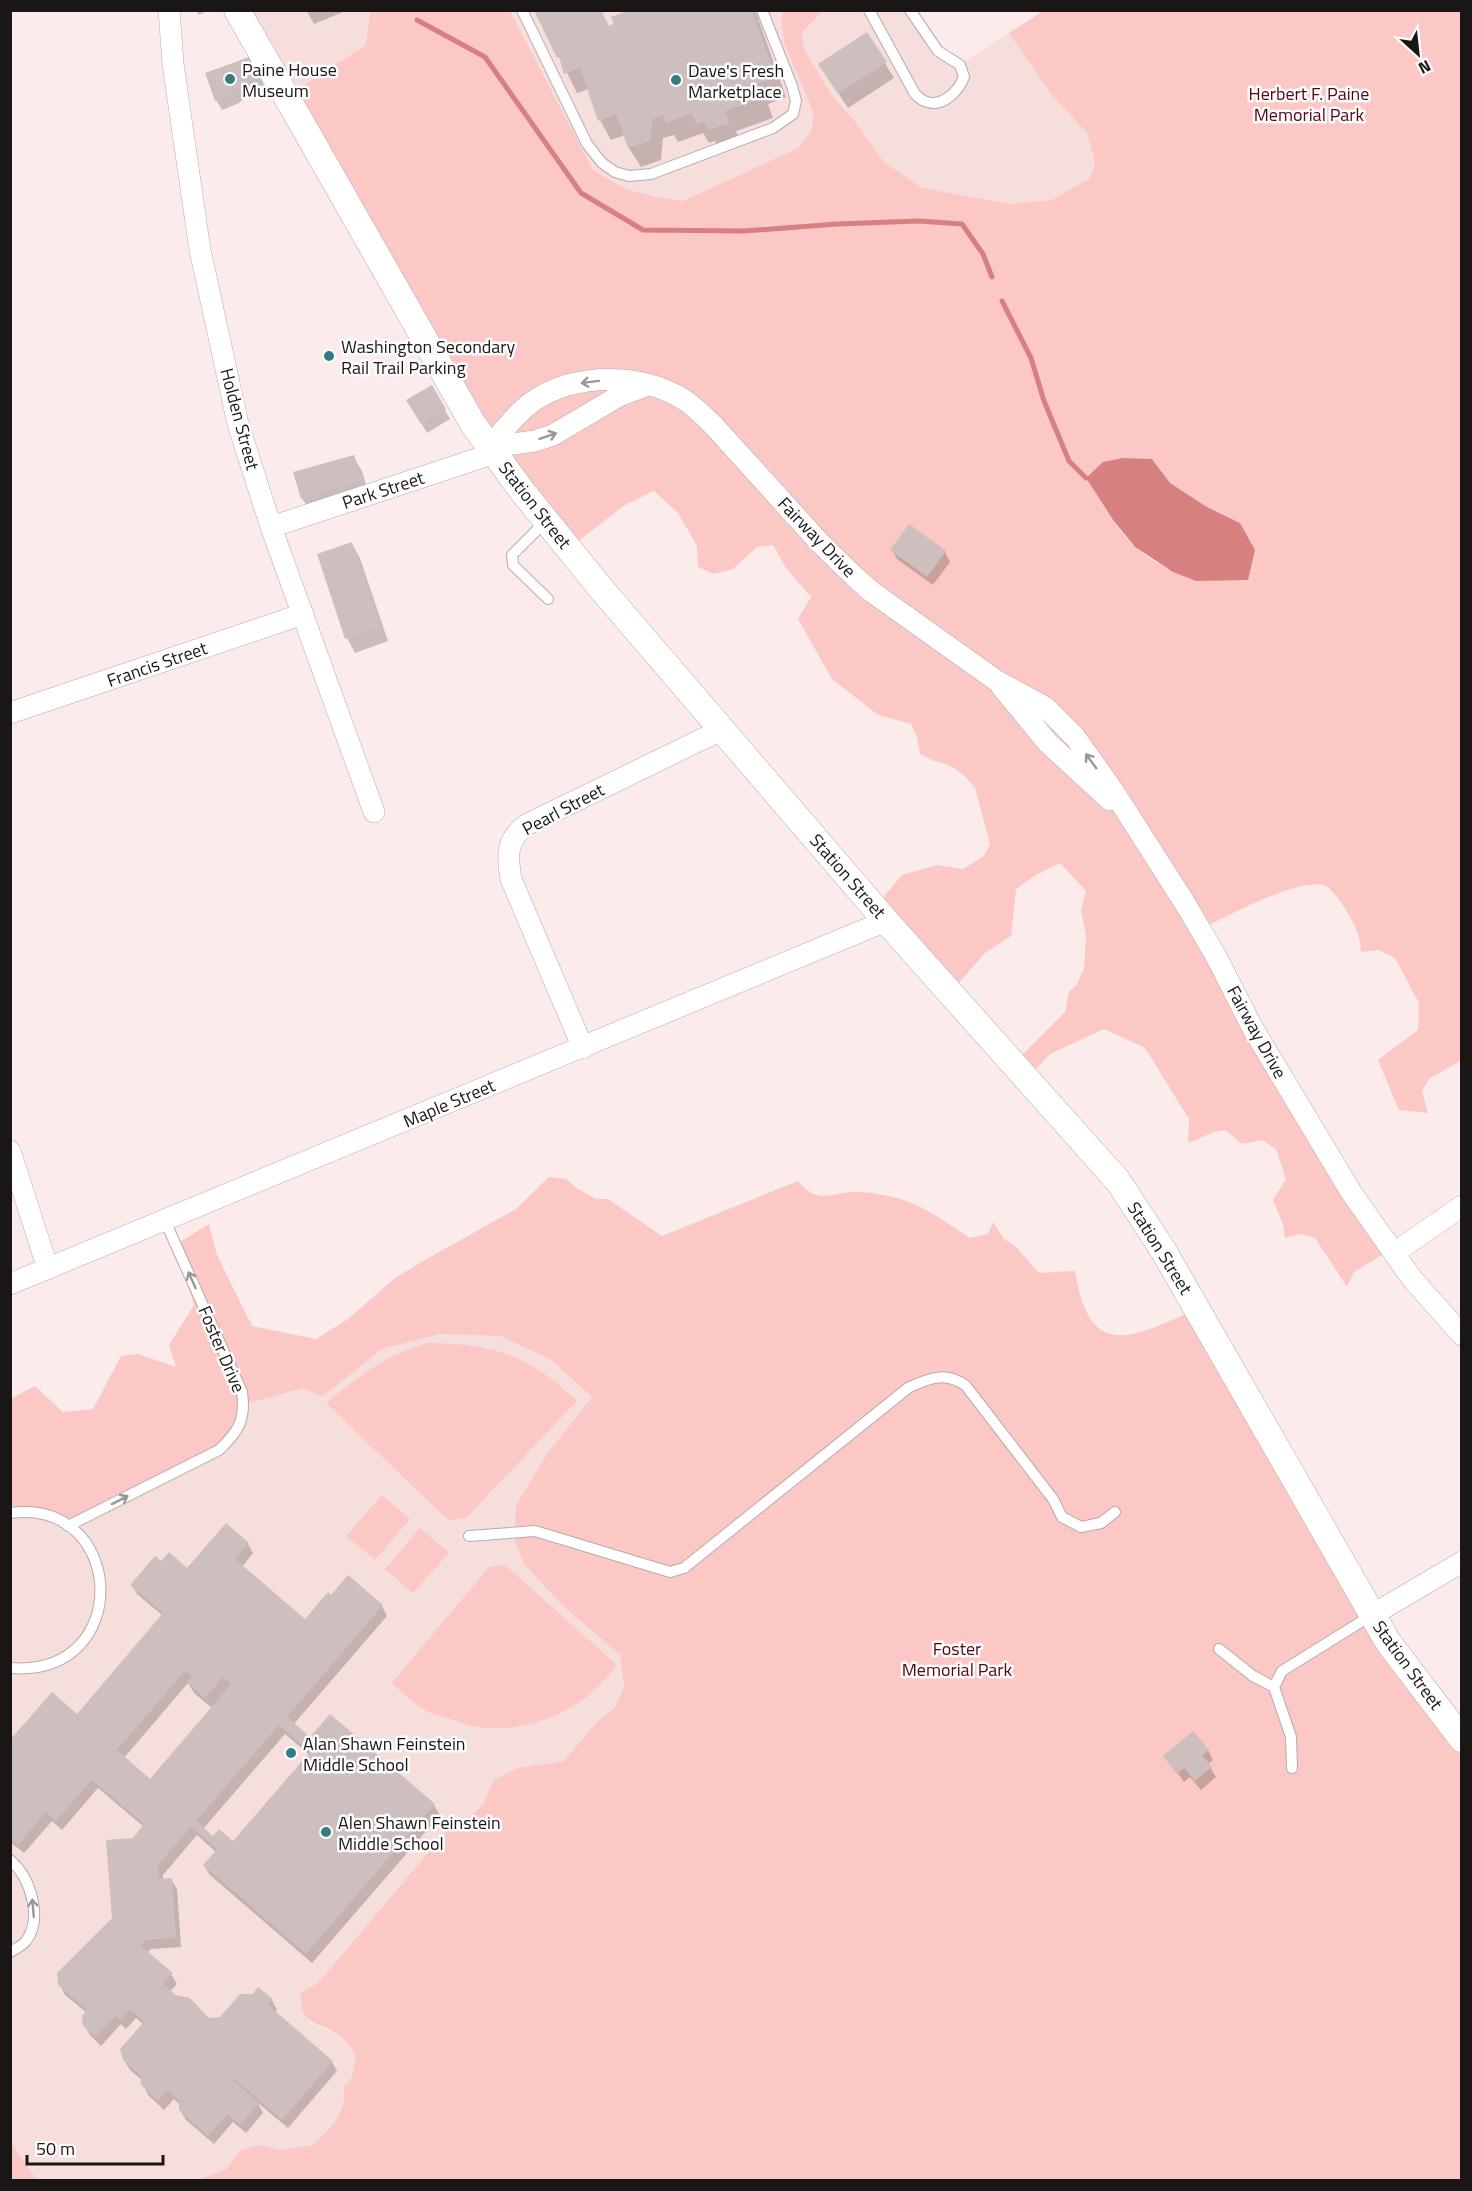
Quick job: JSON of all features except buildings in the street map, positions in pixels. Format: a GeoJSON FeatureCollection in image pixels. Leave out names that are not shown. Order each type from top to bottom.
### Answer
{"type":"FeatureCollection","features":[{"type":"Feature","properties":{"kind":"street","name":"Holden Street"},"geometry":{"type":"LineString","coordinates":[[169,10],[175,76],[200,250],[238,424],[271,527],[374,812]]}},
{"type":"Feature","properties":{"kind":"street","name":"Station Street"},"geometry":{"type":"LineString","coordinates":[[237,10],[473,424],[603,591],[886,921],[1118,1181],[1163,1250],[1388,1642],[1461,1739]]}},
{"type":"Feature","properties":{"kind":"street","name":"Fairway Drive"},"geometry":{"type":"LineString","coordinates":[[493,450],[522,410],[536,400],[562,388],[580,383],[609,380],[632,381],[674,395],[700,412],[826,549],[872,592],[997,681],[1031,725],[1059,755],[1103,795],[1123,809],[1191,914],[1252,1027],[1351,1192],[1413,1280],[1461,1335]]}},
{"type":"Feature","properties":{"kind":"street"},"geometry":{"type":"LineString","coordinates":[[493,450],[553,435],[619,396],[648,385]]}},
{"type":"Feature","properties":{"kind":"street","name":"Park Street"},"geometry":{"type":"LineString","coordinates":[[271,527],[493,450]]}},
{"type":"Feature","properties":{"kind":"street","name":"Francis Street"},"geometry":{"type":"LineString","coordinates":[[10,713],[303,614]]}},
{"type":"Feature","properties":{"kind":"street","name":"Pearl Street"},"geometry":{"type":"LineString","coordinates":[[583,1048],[511,879],[507,855],[509,844],[519,830],[526,825],[722,730]]}},
{"type":"Feature","properties":{"kind":"street","name":"Maple Street"},"geometry":{"type":"LineString","coordinates":[[10,1284],[886,921]]}},
{"type":"Feature","properties":{"kind":"street"},"geometry":{"type":"LineString","coordinates":[[10,1151],[48,1269]]}},
{"type":"Feature","properties":{"kind":"street"},"geometry":{"type":"LineString","coordinates":[[1394,1253],[1461,1206]]}},
{"type":"Feature","properties":{"kind":"street"},"geometry":{"type":"LineString","coordinates":[[1372,1615],[1461,1562]]}},
{"type":"Feature","properties":{"kind":"lane"},"geometry":{"type":"LineString","coordinates":[[522,10],[587,144],[602,163],[615,172],[629,176],[651,174],[773,128],[793,114],[796,101],[792,86],[762,10]]}},
{"type":"Feature","properties":{"kind":"lane"},"geometry":{"type":"LineString","coordinates":[[869,10],[915,94],[928,103],[942,101],[959,90],[964,77],[960,65],[938,51],[910,10]]}},
{"type":"Feature","properties":{"kind":"lane"},"geometry":{"type":"LineString","coordinates":[[547,521],[512,555],[511,560],[513,565],[548,599]]}},
{"type":"Feature","properties":{"kind":"lane","name":"Foster Drive"},"geometry":{"type":"LineString","coordinates":[[68,1526],[219,1450],[232,1437],[241,1423],[244,1407],[243,1392],[165,1221]]}},
{"type":"Feature","properties":{"kind":"lane"},"geometry":{"type":"LineString","coordinates":[[469,1536],[535,1531],[670,1572],[684,1568],[908,1388],[938,1378],[955,1378],[966,1386],[1053,1499],[1062,1517],[1081,1527],[1101,1523],[1115,1512]]}},
{"type":"Feature","properties":{"kind":"lane"},"geometry":{"type":"LineString","coordinates":[[10,1514],[37,1513],[53,1518],[80,1536],[90,1549],[99,1572],[102,1596],[93,1627],[73,1652],[59,1661],[44,1666],[28,1669],[10,1668]]}},
{"type":"Feature","properties":{"kind":"lane"},"geometry":{"type":"LineString","coordinates":[[1274,1687],[1282,1671],[1372,1615]]}},
{"type":"Feature","properties":{"kind":"lane"},"geometry":{"type":"LineString","coordinates":[[1220,1649],[1253,1676],[1274,1687],[1291,1737],[1292,1768]]}},
{"type":"Feature","properties":{"kind":"lane"},"geometry":{"type":"LineString","coordinates":[[10,1860],[26,1881],[33,1899],[34,1920],[25,1941],[10,1952]]}},
{"type":"Feature","properties":{"kind":"shaded area"},"geometry":{"type":"Polygon","coordinates":[[[237,11],[370,11],[366,45],[286,96],[237,11]]]}},
{"type":"Feature","properties":{"kind":"shaded area"},"geometry":{"type":"Polygon","coordinates":[[[510,11],[782,11],[784,43],[813,112],[812,130],[798,148],[683,201],[626,189],[593,170],[510,11]]]}},
{"type":"Feature","properties":{"kind":"shaded area"},"geometry":{"type":"Polygon","coordinates":[[[823,11],[910,11],[923,33],[961,64],[1009,33],[1050,93],[1087,133],[1095,163],[1090,178],[1052,200],[1011,204],[922,188],[884,162],[854,120],[831,94],[804,49],[802,32],[823,11]]]}},
{"type":"Feature","properties":{"kind":"shaded area"},"geometry":{"type":"Polygon","coordinates":[[[1123,458],[1152,459],[1170,483],[1207,507],[1240,523],[1255,550],[1248,580],[1196,581],[1173,572],[1135,547],[1113,520],[1086,478],[1103,462],[1123,458]]]}},
{"type":"Feature","properties":{"kind":"shaded area","name":"Alan Shawn Feinstein Middle School"},"geometry":{"type":"Polygon","coordinates":[[[440,1334],[500,1336],[550,1359],[592,1397],[549,1451],[517,1505],[562,1605],[620,1655],[624,1686],[616,1706],[596,1723],[564,1761],[517,1768],[494,1780],[483,1804],[472,1815],[455,1821],[330,1969],[316,1984],[301,1993],[309,2022],[340,2036],[356,2056],[352,2077],[344,2087],[345,2105],[337,2119],[314,2146],[281,2150],[259,2145],[241,2150],[226,2169],[198,2180],[37,2180],[11,2143],[10,1514],[242,1405],[303,1388],[322,1397],[382,1349],[440,1334]]]}},
{"type":"Feature","properties":{"kind":"green space","name":"Herbert F. Paine Memorial Park"},"geometry":{"type":"Polygon","coordinates":[[[370,11],[510,11],[593,170],[626,189],[683,201],[798,148],[812,130],[813,112],[784,43],[781,18],[783,11],[823,11],[802,32],[804,49],[831,94],[854,120],[884,162],[922,188],[1011,204],[1052,200],[1090,178],[1095,163],[1087,133],[1050,93],[1009,33],[1043,11],[1461,11],[1462,1060],[1429,1079],[1422,1091],[1428,1113],[1399,1110],[1378,1060],[1418,1030],[1419,1003],[1395,958],[1379,950],[1361,952],[1359,936],[1353,922],[1344,906],[1328,887],[1311,884],[1296,887],[1244,908],[1201,929],[1390,1250],[1354,1272],[1347,1287],[1315,1238],[1301,1234],[1285,1238],[1283,1224],[1273,1200],[1286,1179],[1276,1149],[1262,1140],[1242,1144],[1225,1130],[1188,1143],[1189,1119],[1145,1048],[1104,1029],[1050,1054],[1026,1080],[1015,1062],[1065,1012],[1069,992],[1077,984],[1084,968],[1086,936],[1081,910],[1086,891],[1060,863],[1036,875],[1016,889],[1011,936],[985,953],[951,992],[877,905],[902,875],[937,865],[963,869],[984,856],[990,844],[975,788],[965,776],[949,765],[920,754],[917,736],[911,724],[878,715],[832,679],[798,619],[811,597],[786,568],[773,545],[757,547],[733,569],[714,574],[698,567],[697,546],[678,513],[654,491],[625,505],[568,549],[493,452],[286,96],[366,45],[370,11]],[[1123,458],[1086,478],[1115,523],[1135,547],[1164,567],[1196,581],[1240,523],[1207,507],[1170,483],[1152,459],[1123,458]]]}},
{"type":"Feature","properties":{"kind":"green space","name":"Foster Memorial Park"},"geometry":{"type":"Polygon","coordinates":[[[549,1177],[566,1179],[576,1188],[596,1199],[608,1199],[662,1236],[798,1181],[805,1189],[818,1195],[856,1192],[897,1198],[926,1210],[970,1238],[988,1234],[993,1222],[1004,1239],[1016,1247],[1039,1273],[1075,1271],[1082,1300],[1091,1319],[1102,1331],[1116,1335],[1132,1334],[1151,1329],[1195,1310],[1461,1741],[1461,2180],[198,2180],[226,2169],[241,2150],[260,2145],[281,2150],[314,2145],[332,2125],[343,2106],[344,2087],[352,2077],[356,2056],[341,2037],[308,2018],[301,2005],[301,1993],[316,1984],[330,1969],[455,1821],[472,1815],[483,1804],[494,1780],[517,1768],[564,1761],[596,1723],[616,1706],[624,1686],[620,1655],[562,1605],[525,1565],[515,1542],[516,1505],[549,1451],[592,1397],[550,1359],[500,1336],[440,1334],[382,1349],[322,1397],[303,1388],[242,1405],[239,1421],[218,1449],[68,1525],[48,1516],[11,1514],[10,1399],[35,1386],[63,1412],[93,1409],[121,1356],[138,1354],[176,1367],[169,1345],[194,1305],[175,1245],[209,1224],[217,1255],[252,1326],[316,1339],[348,1319],[395,1278],[516,1209],[549,1177]]]}},
{"type":"Feature","properties":{"kind":"green space"},"geometry":{"type":"Polygon","coordinates":[[[429,1343],[473,1346],[509,1355],[542,1373],[577,1401],[466,1518],[448,1520],[326,1403],[386,1360],[429,1343]]]}},
{"type":"Feature","properties":{"kind":"green space"},"geometry":{"type":"Polygon","coordinates":[[[382,1495],[410,1519],[375,1560],[346,1536],[382,1495]]]}},
{"type":"Feature","properties":{"kind":"green space"},"geometry":{"type":"Polygon","coordinates":[[[420,1528],[449,1553],[413,1593],[385,1569],[420,1528]]]}},
{"type":"Feature","properties":{"kind":"green space"},"geometry":{"type":"Polygon","coordinates":[[[505,1565],[617,1665],[605,1680],[576,1704],[560,1713],[524,1725],[505,1728],[477,1727],[430,1713],[392,1683],[489,1567],[505,1565]]]}},
{"type":"Feature","properties":{"kind":"green space"},"geometry":{"type":"Polygon","coordinates":[[[11,2143],[37,2180],[11,2180],[11,2143]]]}},
{"type":"Feature","properties":{"kind":"waterway"},"geometry":{"type":"LineString","coordinates":[[417,20],[485,57],[581,193],[643,230],[744,231],[919,221],[962,224],[983,254],[992,277]]}},
{"type":"Feature","properties":{"kind":"waterway"},"geometry":{"type":"LineString","coordinates":[[1002,301],[1031,358],[1044,401],[1069,461],[1086,478]]}},
{"type":"Feature","properties":{"kind":"place","name":"Paine House Museum"},"geometry":{"type":"Point","coordinates":[230,79]}},
{"type":"Feature","properties":{"kind":"place","name":"Dave's Fresh Marketplace"},"geometry":{"type":"Point","coordinates":[676,80]}},
{"type":"Feature","properties":{"kind":"place","name":"Washington Secondary Rail Trail Parking"},"geometry":{"type":"Point","coordinates":[329,356]}},
{"type":"Feature","properties":{"kind":"place","name":"Alan Shawn Feinstein Middle School"},"geometry":{"type":"Point","coordinates":[291,1753]}},
{"type":"Feature","properties":{"kind":"place","name":"Alen Shawn Feinstein Middle School"},"geometry":{"type":"Point","coordinates":[326,1832]}}]}
